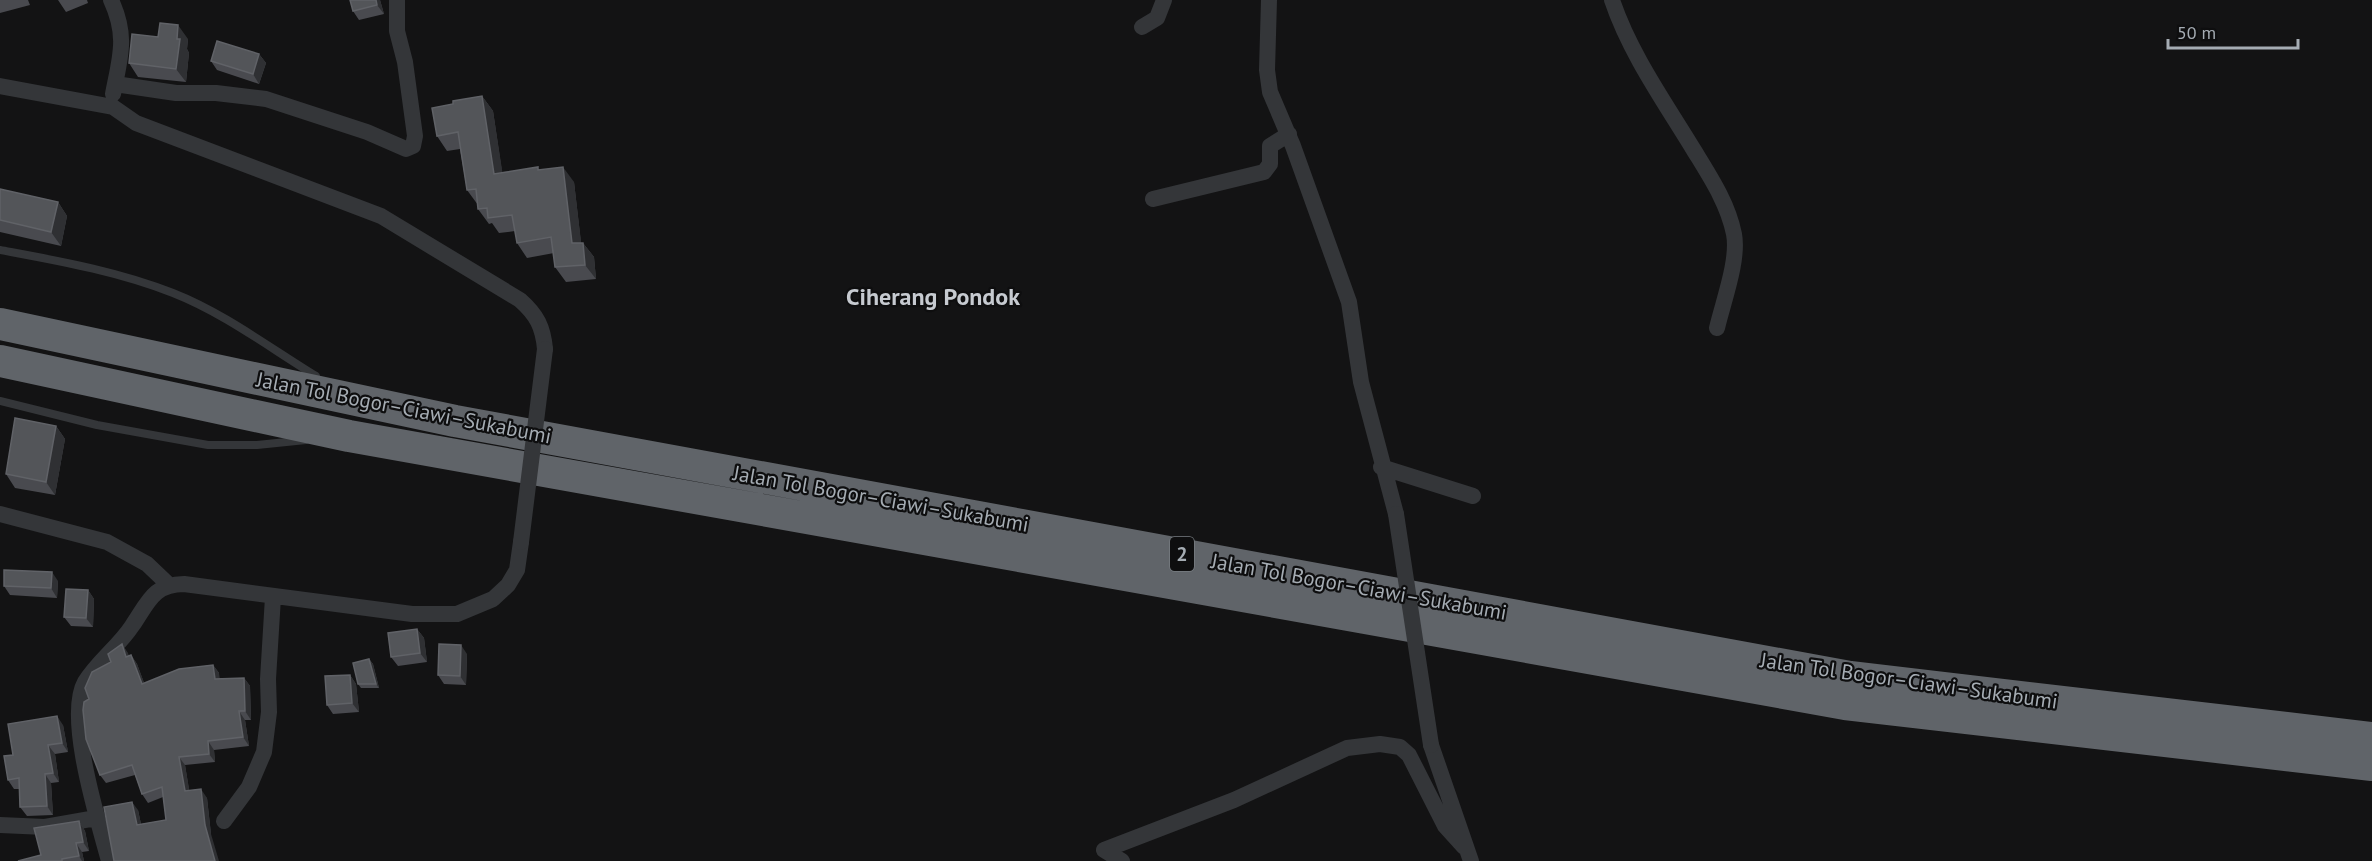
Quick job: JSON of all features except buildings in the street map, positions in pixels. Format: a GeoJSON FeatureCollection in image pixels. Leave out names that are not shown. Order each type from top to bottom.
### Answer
{"type":"FeatureCollection","features":[{"type":"Feature","properties":{"kind":"highway","name":"Jalan Tol Bogor–Ciawi–Sukabumi"},"geometry":{"type":"LineString","coordinates":[[0,324],[455,421],[1851,677],[2372,738]]}},
{"type":"Feature","properties":{"kind":"highway","name":"Jalan Tol Bogor–Ciawi–Sukabumi"},"geometry":{"type":"LineString","coordinates":[[0,361],[349,436],[1845,704],[2372,765]]}},
{"type":"Feature","properties":{"kind":"street"},"geometry":{"type":"LineString","coordinates":[[111,0],[122,36],[121,59],[115,84],[113,107]]}},
{"type":"Feature","properties":{"kind":"street"},"geometry":{"type":"LineString","coordinates":[[115,84],[176,93],[216,93],[266,99],[367,132],[406,149],[413,146],[415,136],[405,62],[397,30],[397,0]]}},
{"type":"Feature","properties":{"kind":"street"},"geometry":{"type":"LineString","coordinates":[[1142,27],[1157,18],[1164,0]]}},
{"type":"Feature","properties":{"kind":"street"},"geometry":{"type":"LineString","coordinates":[[1269,0],[1268,80],[1349,302],[1361,382],[1396,514],[1431,745],[1467,854]]}},
{"type":"Feature","properties":{"kind":"street"},"geometry":{"type":"LineString","coordinates":[[1612,0],[1639,58],[1724,202],[1735,236],[1734,259],[1717,328]]}},
{"type":"Feature","properties":{"kind":"street"},"geometry":{"type":"LineString","coordinates":[[0,86],[113,107],[136,123],[381,216],[520,300],[534,312],[543,328],[545,349],[521,542],[517,570],[508,585],[493,599],[457,614],[412,614],[184,584],[168,584],[156,591],[127,634],[82,689],[82,748],[96,818],[109,861]]}},
{"type":"Feature","properties":{"kind":"street"},"geometry":{"type":"LineString","coordinates":[[1153,198],[1264,172],[1270,164],[1270,146],[1289,134]]}},
{"type":"Feature","properties":{"kind":"street"},"geometry":{"type":"LineString","coordinates":[[1382,467],[1473,496]]}},
{"type":"Feature","properties":{"kind":"street"},"geometry":{"type":"LineString","coordinates":[[0,514],[107,542],[147,564],[168,584]]}},
{"type":"Feature","properties":{"kind":"street"},"geometry":{"type":"LineString","coordinates":[[224,821],[249,787],[264,752],[269,712],[268,679],[273,597]]}},
{"type":"Feature","properties":{"kind":"street"},"geometry":{"type":"LineString","coordinates":[[1122,861],[1104,850],[1243,796],[1347,748],[1380,744],[1400,747],[1409,755],[1445,826],[1467,854]]}},
{"type":"Feature","properties":{"kind":"street"},"geometry":{"type":"LineString","coordinates":[[0,825],[45,827],[96,818]]}},
{"type":"Feature","properties":{"kind":"lane"},"geometry":{"type":"LineString","coordinates":[[0,250],[93,267],[174,294],[235,326],[316,376],[315,391]]}},
{"type":"Feature","properties":{"kind":"lane"},"geometry":{"type":"LineString","coordinates":[[0,401],[97,425],[208,446],[257,445],[349,436]]}},
{"type":"Feature","properties":{"kind":"district","name":"Ciherang Pondok"},"geometry":{"type":"Point","coordinates":[933,297]}}]}
